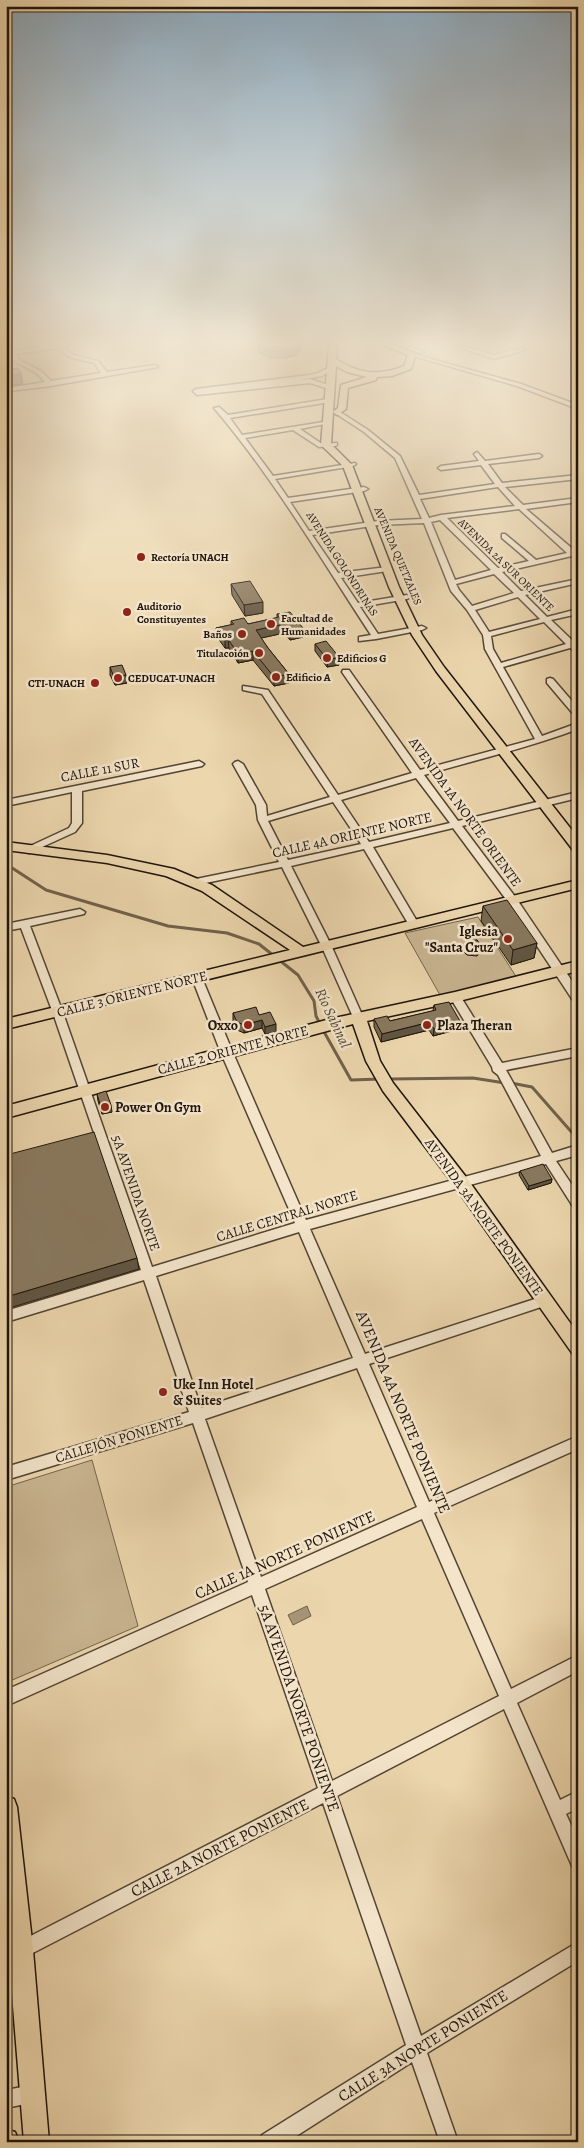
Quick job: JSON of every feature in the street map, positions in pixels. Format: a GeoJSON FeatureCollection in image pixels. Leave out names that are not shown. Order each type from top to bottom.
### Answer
{"type":"FeatureCollection","features":[{"type":"Feature","properties":{"kind":"main road","name":"AVENIDA QUETZALES"},"geometry":{"type":"LineString","coordinates":[[329,446],[350,464],[408,613],[440,669],[578,847]]}},
{"type":"Feature","properties":{"kind":"main road","name":"AVENIDA QUETZALES"},"geometry":{"type":"LineString","coordinates":[[374,524],[387,569],[403,597]]}},
{"type":"Feature","properties":{"kind":"main road"},"geometry":{"type":"LineString","coordinates":[[6,846],[141,864],[169,872],[196,882],[296,950],[326,945],[578,884]]}},
{"type":"Feature","properties":{"kind":"main road","name":"CALLE 3 ORIENTE NORTE"},"geometry":{"type":"LineString","coordinates":[[6,1024],[197,978],[296,950]]}},
{"type":"Feature","properties":{"kind":"main road","name":"CALLE 2 ORIENTE NORTE"},"geometry":{"type":"LineString","coordinates":[[6,1112],[330,1024],[455,997],[578,966]]}},
{"type":"Feature","properties":{"kind":"main road","name":"AVENIDA 3A NORTE PONIENTE"},"geometry":{"type":"LineString","coordinates":[[358,1018],[373,1061],[388,1088],[460,1181],[578,1348]]}},
{"type":"Feature","properties":{"kind":"main road"},"geometry":{"type":"LineString","coordinates":[[6,1807],[21,1950],[37,2142]]}},
{"type":"Feature","properties":{"kind":"street","name":"AVENIDA GOLONDRINAS"},"geometry":{"type":"LineString","coordinates":[[247,446],[286,500],[376,637]]}},
{"type":"Feature","properties":{"kind":"street"},"geometry":{"type":"LineString","coordinates":[[385,446],[398,457],[459,598],[470,608],[487,635],[489,649],[540,740]]}},
{"type":"Feature","properties":{"kind":"street"},"geometry":{"type":"LineString","coordinates":[[477,454],[501,485],[521,506],[576,555]]}},
{"type":"Feature","properties":{"kind":"street"},"geometry":{"type":"LineString","coordinates":[[441,468],[539,456]]}},
{"type":"Feature","properties":{"kind":"street"},"geometry":{"type":"LineString","coordinates":[[271,478],[350,464]]}},
{"type":"Feature","properties":{"kind":"street"},"geometry":{"type":"LineString","coordinates":[[416,497],[578,477]]}},
{"type":"Feature","properties":{"kind":"street"},"geometry":{"type":"LineString","coordinates":[[286,500],[360,489]]}},
{"type":"Feature","properties":{"kind":"street"},"geometry":{"type":"LineString","coordinates":[[308,533],[374,524],[427,521],[440,517],[578,500]]}},
{"type":"Feature","properties":{"kind":"street","name":"AVENIDA 2A SUR ORIENTE"},"geometry":{"type":"LineString","coordinates":[[440,517],[576,647]]}},
{"type":"Feature","properties":{"kind":"street"},"geometry":{"type":"LineString","coordinates":[[505,536],[534,562]]}},
{"type":"Feature","properties":{"kind":"street"},"geometry":{"type":"LineString","coordinates":[[452,583],[534,562],[576,555]]}},
{"type":"Feature","properties":{"kind":"street"},"geometry":{"type":"LineString","coordinates":[[336,576],[387,569]]}},
{"type":"Feature","properties":{"kind":"street"},"geometry":{"type":"LineString","coordinates":[[470,608],[578,581]]}},
{"type":"Feature","properties":{"kind":"street"},"geometry":{"type":"LineString","coordinates":[[355,606],[403,597]]}},
{"type":"Feature","properties":{"kind":"street"},"geometry":{"type":"LineString","coordinates":[[487,635],[545,618],[578,611]]}},
{"type":"Feature","properties":{"kind":"street"},"geometry":{"type":"LineString","coordinates":[[362,639],[418,629]]}},
{"type":"Feature","properties":{"kind":"street"},"geometry":{"type":"LineString","coordinates":[[498,666],[576,647]]}},
{"type":"Feature","properties":{"kind":"street","name":"AVENIDA 1A NORTE ORIENTE"},"geometry":{"type":"LineString","coordinates":[[346,672],[418,774],[512,900],[578,999]]}},
{"type":"Feature","properties":{"kind":"street"},"geometry":{"type":"LineString","coordinates":[[550,682],[578,714]]}},
{"type":"Feature","properties":{"kind":"street"},"geometry":{"type":"LineString","coordinates":[[246,688],[266,692],[367,846],[413,923]]}},
{"type":"Feature","properties":{"kind":"street"},"geometry":{"type":"LineString","coordinates":[[262,820],[502,749],[540,740],[578,726]]}},
{"type":"Feature","properties":{"kind":"street","name":"CALLE 11 SUR"},"geometry":{"type":"LineString","coordinates":[[6,803],[199,764]]}},
{"type":"Feature","properties":{"kind":"street"},"geometry":{"type":"LineString","coordinates":[[238,764],[261,805],[262,820],[326,945],[358,1018]]}},
{"type":"Feature","properties":{"kind":"street"},"geometry":{"type":"LineString","coordinates":[[29,850],[72,830],[77,823],[77,788]]}},
{"type":"Feature","properties":{"kind":"street","name":"CALLE 4A ORIENTE NORTE"},"geometry":{"type":"LineString","coordinates":[[196,882],[456,826],[578,795]]}},
{"type":"Feature","properties":{"kind":"street"},"geometry":{"type":"LineString","coordinates":[[6,928],[80,912]]}},
{"type":"Feature","properties":{"kind":"street","name":"5A AVENIDA NORTE"},"geometry":{"type":"LineString","coordinates":[[24,924],[58,1013],[148,1274]]}},
{"type":"Feature","properties":{"kind":"street","name":"AVENIDA 4A NORTE PONIENTE"},"geometry":{"type":"LineString","coordinates":[[197,978],[227,1053],[578,1860]]}},
{"type":"Feature","properties":{"kind":"street"},"geometry":{"type":"LineString","coordinates":[[455,997],[500,1070],[548,1157],[578,1205]]}},
{"type":"Feature","properties":{"kind":"street"},"geometry":{"type":"LineString","coordinates":[[500,1070],[578,1052]]}},
{"type":"Feature","properties":{"kind":"street","name":"CALLE CENTRAL NORTE"},"geometry":{"type":"LineString","coordinates":[[6,1317],[303,1226],[460,1181],[578,1150]]}},
{"type":"Feature","properties":{"kind":"street","name":"5A AVENIDA NORTE PONIENTE"},"geometry":{"type":"LineString","coordinates":[[148,1274],[418,2048],[449,2142]]}},
{"type":"Feature","properties":{"kind":"street","name":"CALLEJÓN PONIENTE"},"geometry":{"type":"LineString","coordinates":[[6,1474],[362,1362],[544,1301]]}},
{"type":"Feature","properties":{"kind":"street","name":"CALLE 1A NORTE PONIENTE"},"geometry":{"type":"LineString","coordinates":[[6,1698],[578,1442]]}},
{"type":"Feature","properties":{"kind":"street","name":"CALLE 2A NORTE PONIENTE"},"geometry":{"type":"LineString","coordinates":[[21,1950],[578,1663]]}},
{"type":"Feature","properties":{"kind":"street"},"geometry":{"type":"LineString","coordinates":[[556,1811],[578,1799]]}},
{"type":"Feature","properties":{"kind":"street","name":"CALLE 3A NORTE PONIENTE"},"geometry":{"type":"LineString","coordinates":[[269,2142],[418,2048],[578,1951]]}},
{"type":"Feature","properties":{"kind":"street"},"geometry":{"type":"LineString","coordinates":[[6,2099],[33,2094]]}},
{"type":"Feature","properties":{"kind":"shaded area"},"geometry":{"type":"Polygon","coordinates":[[[478,917],[517,978],[440,995],[405,933],[478,917]]]}},
{"type":"Feature","properties":{"kind":"shaded area"},"geometry":{"type":"Polygon","coordinates":[[[92,1460],[138,1626],[10,1681],[6,1644],[6,1487],[92,1460]]]}},
{"type":"Feature","properties":{"kind":"shaded area"},"geometry":{"type":"Polygon","coordinates":[[[307,1606],[311,1616],[293,1625],[288,1615],[307,1606]]]}},
{"type":"Feature","properties":{"kind":"building"},"geometry":{"type":"Polygon","coordinates":[[[250,581],[263,602],[244,605],[231,584],[250,581]]]}},
{"type":"Feature","properties":{"kind":"building"},"geometry":{"type":"Polygon","coordinates":[[[290,612],[303,628],[290,631],[284,624],[256,630],[289,674],[274,677],[253,651],[238,654],[228,639],[225,639],[216,628],[234,624],[231,621],[244,618],[248,624],[279,617],[277,614],[290,612]]]}},
{"type":"Feature","properties":{"kind":"building"},"geometry":{"type":"Polygon","coordinates":[[[326,641],[339,657],[328,660],[315,644],[326,641]]]}},
{"type":"Feature","properties":{"kind":"building"},"geometry":{"type":"Polygon","coordinates":[[[122,665],[126,675],[114,677],[110,667],[122,665]]]}},
{"type":"Feature","properties":{"kind":"building"},"geometry":{"type":"Polygon","coordinates":[[[507,900],[537,943],[513,950],[483,906],[507,900]]]}},
{"type":"Feature","properties":{"kind":"building"},"geometry":{"type":"Polygon","coordinates":[[[477,940],[480,944],[478,948],[467,947],[465,944],[467,941],[477,940]]]}},
{"type":"Feature","properties":{"kind":"building"},"geometry":{"type":"Polygon","coordinates":[[[449,1002],[460,1021],[434,1029],[430,1022],[382,1034],[374,1019],[387,1016],[390,1021],[436,1010],[434,1005],[449,1002]]]}},
{"type":"Feature","properties":{"kind":"building"},"geometry":{"type":"Polygon","coordinates":[[[256,1007],[259,1015],[270,1012],[276,1024],[265,1027],[262,1020],[244,1025],[237,1022],[233,1013],[256,1007]]]}},
{"type":"Feature","properties":{"kind":"building"},"geometry":{"type":"Polygon","coordinates":[[[106,1091],[111,1105],[101,1107],[97,1094],[106,1091]]]}},
{"type":"Feature","properties":{"kind":"building"},"geometry":{"type":"Polygon","coordinates":[[[94,1132],[137,1258],[6,1297],[6,1138],[10,1154],[94,1132]]]}},
{"type":"Feature","properties":{"kind":"building"},"geometry":{"type":"Polygon","coordinates":[[[543,1164],[552,1179],[529,1186],[520,1171],[543,1164]]]}},
{"type":"Feature","properties":{"kind":"waterway","name":"Río Sabinal"},"geometry":{"type":"LineString","coordinates":[[6,864],[46,890],[168,926],[227,933],[259,944],[298,975],[314,1001],[316,1016],[320,1024]]}},
{"type":"Feature","properties":{"kind":"waterway","name":"Río Sabinal"},"geometry":{"type":"LineString","coordinates":[[323,1030],[351,1080],[380,1079]]}},
{"type":"Feature","properties":{"kind":"waterway","name":"Río Sabinal"},"geometry":{"type":"LineString","coordinates":[[389,1079],[473,1078],[505,1083]]}},
{"type":"Feature","properties":{"kind":"waterway","name":"Río Sabinal"},"geometry":{"type":"LineString","coordinates":[[511,1083],[532,1087],[575,1136],[578,1136]]}},
{"type":"Feature","properties":{"kind":"place","name":"Rectoría UNACH"},"geometry":{"type":"Point","coordinates":[141,557]}},
{"type":"Feature","properties":{"kind":"place","name":"Auditorio Constituyentes"},"geometry":{"type":"Point","coordinates":[127,612]}},
{"type":"Feature","properties":{"kind":"place","name":"Facultad de Humanidades"},"geometry":{"type":"Point","coordinates":[271,624]}},
{"type":"Feature","properties":{"kind":"place","name":"Baños"},"geometry":{"type":"Point","coordinates":[242,634]}},
{"type":"Feature","properties":{"kind":"place","name":"Titulacoión"},"geometry":{"type":"Point","coordinates":[259,653]}},
{"type":"Feature","properties":{"kind":"place","name":"Edificios G"},"geometry":{"type":"Point","coordinates":[327,658]}},
{"type":"Feature","properties":{"kind":"place","name":"Edificio A"},"geometry":{"type":"Point","coordinates":[276,677]}},
{"type":"Feature","properties":{"kind":"place","name":"CEDUCAT-UNACH"},"geometry":{"type":"Point","coordinates":[118,678]}},
{"type":"Feature","properties":{"kind":"place","name":"CTI-UNACH"},"geometry":{"type":"Point","coordinates":[95,683]}},
{"type":"Feature","properties":{"kind":"place","name":"Iglesia \"Santa Cruz\""},"geometry":{"type":"Point","coordinates":[508,939]}},
{"type":"Feature","properties":{"kind":"place","name":"Oxxo"},"geometry":{"type":"Point","coordinates":[248,1025]}},
{"type":"Feature","properties":{"kind":"place","name":"Plaza Theran"},"geometry":{"type":"Point","coordinates":[427,1025]}},
{"type":"Feature","properties":{"kind":"place","name":"Power On Gym"},"geometry":{"type":"Point","coordinates":[105,1107]}},
{"type":"Feature","properties":{"kind":"place","name":"Uke Inn Hotel & Suites"},"geometry":{"type":"Point","coordinates":[163,1392]}}]}
